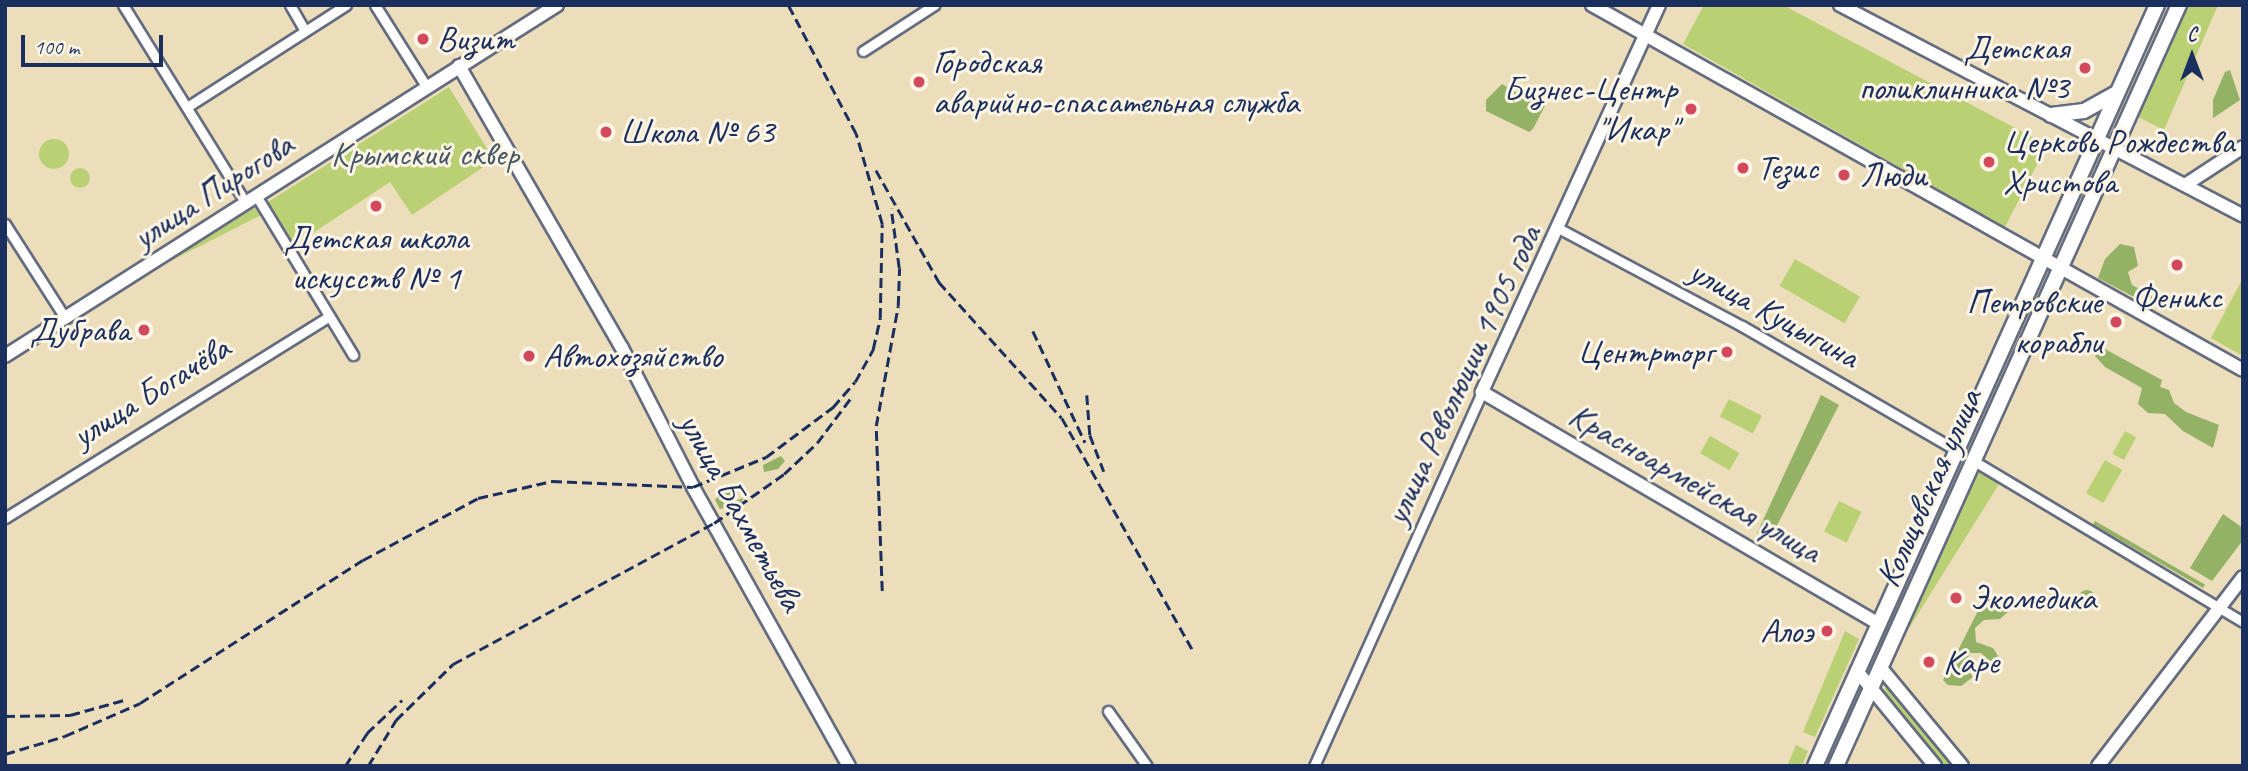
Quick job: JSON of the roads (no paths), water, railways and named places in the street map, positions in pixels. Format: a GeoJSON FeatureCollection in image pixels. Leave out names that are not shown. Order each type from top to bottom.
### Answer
{"type":"FeatureCollection","features":[{"type":"Feature","properties":{"kind":"main road","name":"Кольцовская улица"},"geometry":{"type":"LineString","coordinates":[[1815,766],[2157,5]]}},
{"type":"Feature","properties":{"kind":"main road","name":"Кольцовская улица"},"geometry":{"type":"LineString","coordinates":[[1836,766],[2179,5]]}},
{"type":"Feature","properties":{"kind":"main road"},"geometry":{"type":"LineString","coordinates":[[2051,116],[2097,106],[2113,97],[2121,84]]}},
{"type":"Feature","properties":{"kind":"street"},"geometry":{"type":"LineString","coordinates":[[123,5],[187,107],[354,355]]}},
{"type":"Feature","properties":{"kind":"street"},"geometry":{"type":"LineString","coordinates":[[290,5],[305,31]]}},
{"type":"Feature","properties":{"kind":"street"},"geometry":{"type":"LineString","coordinates":[[187,107],[346,5]]}},
{"type":"Feature","properties":{"kind":"street"},"geometry":{"type":"LineString","coordinates":[[374,5],[426,86]]}},
{"type":"Feature","properties":{"kind":"street","name":"улица Пирогова"},"geometry":{"type":"LineString","coordinates":[[5,356],[557,5]]}},
{"type":"Feature","properties":{"kind":"street"},"geometry":{"type":"LineString","coordinates":[[863,51],[934,5]]}},
{"type":"Feature","properties":{"kind":"street"},"geometry":{"type":"LineString","coordinates":[[1592,5],[2063,266],[2243,370]]}},
{"type":"Feature","properties":{"kind":"street","name":"улица Революции 1905 года"},"geometry":{"type":"LineString","coordinates":[[1314,766],[1482,392],[1560,229],[1659,5]]}},
{"type":"Feature","properties":{"kind":"street"},"geometry":{"type":"LineString","coordinates":[[1840,5],[2243,216]]}},
{"type":"Feature","properties":{"kind":"street","name":"улица Бахметьева"},"geometry":{"type":"LineString","coordinates":[[459,66],[622,348],[693,487],[849,766]]}},
{"type":"Feature","properties":{"kind":"street"},"geometry":{"type":"LineString","coordinates":[[2185,185],[2243,147]]}},
{"type":"Feature","properties":{"kind":"street"},"geometry":{"type":"LineString","coordinates":[[5,224],[65,318]]}},
{"type":"Feature","properties":{"kind":"street","name":"улица Куцыгина"},"geometry":{"type":"LineString","coordinates":[[1560,229],[1763,338],[1958,452]]}},
{"type":"Feature","properties":{"kind":"street","name":"улица Богачёва"},"geometry":{"type":"LineString","coordinates":[[5,518],[328,317]]}},
{"type":"Feature","properties":{"kind":"street","name":"Красноармейская улица"},"geometry":{"type":"LineString","coordinates":[[1482,392],[1879,624]]}},
{"type":"Feature","properties":{"kind":"street"},"geometry":{"type":"LineString","coordinates":[[1974,461],[2243,622]]}},
{"type":"Feature","properties":{"kind":"street"},"geometry":{"type":"LineString","coordinates":[[2098,766],[2243,577]]}},
{"type":"Feature","properties":{"kind":"street"},"geometry":{"type":"LineString","coordinates":[[1881,667],[1962,766]]}},
{"type":"Feature","properties":{"kind":"street"},"geometry":{"type":"LineString","coordinates":[[1857,671],[1935,766]]}},
{"type":"Feature","properties":{"kind":"street"},"geometry":{"type":"LineString","coordinates":[[1108,711],[1147,766]]}},
{"type":"Feature","properties":{"kind":"railway"},"geometry":{"type":"LineString","coordinates":[[5,754],[65,736],[140,703],[363,560],[478,498],[552,481],[693,487],[766,457],[833,407],[855,382],[873,349],[880,318],[882,224],[856,134],[788,5]]}},
{"type":"Feature","properties":{"kind":"railway"},"geometry":{"type":"LineString","coordinates":[[876,170],[939,282],[1062,418],[1192,649]]}},
{"type":"Feature","properties":{"kind":"railway"},"geometry":{"type":"LineString","coordinates":[[882,591],[876,426],[898,306],[899,268],[891,209]]}},
{"type":"Feature","properties":{"kind":"railway"},"geometry":{"type":"LineString","coordinates":[[1033,331],[1085,442]]}},
{"type":"Feature","properties":{"kind":"railway"},"geometry":{"type":"LineString","coordinates":[[1087,395],[1090,435],[1104,471]]}},
{"type":"Feature","properties":{"kind":"railway"},"geometry":{"type":"LineString","coordinates":[[368,766],[396,720],[453,664],[714,523],[784,474],[817,443],[850,399]]}},
{"type":"Feature","properties":{"kind":"railway"},"geometry":{"type":"LineString","coordinates":[[5,716],[70,715],[124,700]]}},
{"type":"Feature","properties":{"kind":"railway"},"geometry":{"type":"LineString","coordinates":[[345,766],[367,733],[402,700]]}},
{"type":"Feature","properties":{"kind":"place","name":"Визит"},"geometry":{"type":"Point","coordinates":[423,39]}},
{"type":"Feature","properties":{"kind":"place","name":"Детская поликлинника №3"},"geometry":{"type":"Point","coordinates":[2085,68]}},
{"type":"Feature","properties":{"kind":"place","name":"Городская аварийно-спасательная служба"},"geometry":{"type":"Point","coordinates":[919,82]}},
{"type":"Feature","properties":{"kind":"place","name":"Бизнес-Центр \"Икар\""},"geometry":{"type":"Point","coordinates":[1691,109]}},
{"type":"Feature","properties":{"kind":"place","name":"Школа № 63"},"geometry":{"type":"Point","coordinates":[606,132]}},
{"type":"Feature","properties":{"kind":"place","name":"Церковь Рождества Христова"},"geometry":{"type":"Point","coordinates":[1989,162]}},
{"type":"Feature","properties":{"kind":"place","name":"Тезис"},"geometry":{"type":"Point","coordinates":[1743,168]}},
{"type":"Feature","properties":{"kind":"place","name":"Люди"},"geometry":{"type":"Point","coordinates":[1844,175]}},
{"type":"Feature","properties":{"kind":"place","name":"Детская школа искусств № 1"},"geometry":{"type":"Point","coordinates":[376,206]}},
{"type":"Feature","properties":{"kind":"place","name":"Феникс"},"geometry":{"type":"Point","coordinates":[2177,265]}},
{"type":"Feature","properties":{"kind":"place","name":"Петровские корабли"},"geometry":{"type":"Point","coordinates":[2116,322]}},
{"type":"Feature","properties":{"kind":"place","name":"Дубрава"},"geometry":{"type":"Point","coordinates":[144,330]}},
{"type":"Feature","properties":{"kind":"place","name":"Центрторг"},"geometry":{"type":"Point","coordinates":[1727,352]}},
{"type":"Feature","properties":{"kind":"place","name":"Автохозяйство"},"geometry":{"type":"Point","coordinates":[529,356]}},
{"type":"Feature","properties":{"kind":"place","name":"Экомедика"},"geometry":{"type":"Point","coordinates":[1956,598]}},
{"type":"Feature","properties":{"kind":"place","name":"Алоэ"},"geometry":{"type":"Point","coordinates":[1827,631]}},
{"type":"Feature","properties":{"kind":"place","name":"Каре"},"geometry":{"type":"Point","coordinates":[1929,662]}},
{"type":"Feature","properties":{"kind":"park label","name":"Крымский сквер"},"geometry":{"type":"Point","coordinates":[425,154]}}]}
